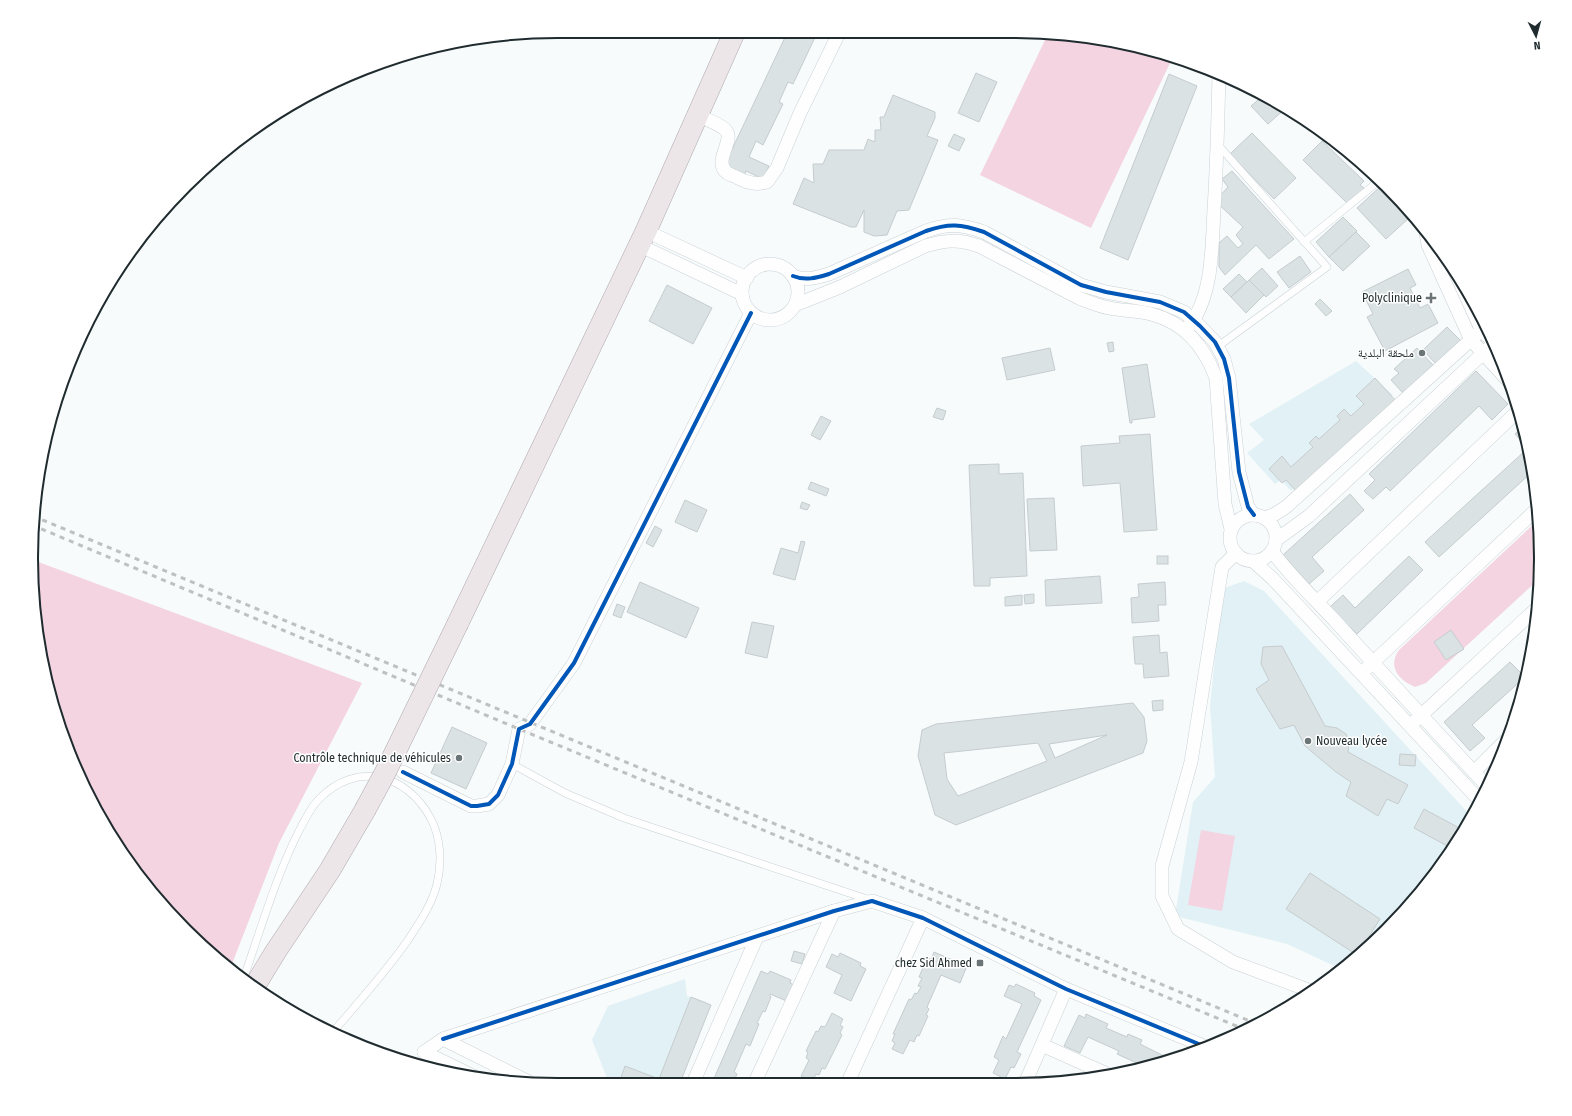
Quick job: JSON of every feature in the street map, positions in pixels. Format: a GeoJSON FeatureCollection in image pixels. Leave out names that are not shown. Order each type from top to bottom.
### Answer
{"type":"FeatureCollection","features":[{"type":"Feature","properties":{"kind":"main road"},"geometry":{"type":"LineString","coordinates":[[257,982],[330,870],[385,773],[642,238],[732,38]]}},
{"type":"Feature","properties":{"kind":"street"},"geometry":{"type":"LineString","coordinates":[[697,115],[723,128],[727,132],[728,137],[723,153],[722,165],[726,172],[746,182],[758,185],[767,182],[777,168],[800,113],[837,38]]}},
{"type":"Feature","properties":{"kind":"street"},"geometry":{"type":"LineString","coordinates":[[1190,325],[1204,296],[1210,266],[1218,145],[1219,81]]}},
{"type":"Feature","properties":{"kind":"street"},"geometry":{"type":"LineString","coordinates":[[793,276],[798,290],[795,305],[790,312],[783,317],[775,320],[766,320],[751,313],[746,307],[742,294],[743,286],[746,278],[756,269],[769,265],[778,266],[793,276],[801,279],[829,274],[926,231],[942,225],[956,225],[969,227],[984,232],[1081,285],[1106,292],[1160,302],[1184,312],[1211,363],[1216,378],[1225,504],[1232,529],[1230,542],[1236,553],[1247,560],[1254,561],[1267,556],[1274,546],[1310,516],[1489,348]]}},
{"type":"Feature","properties":{"kind":"street"},"geometry":{"type":"LineString","coordinates":[[642,238],[746,278]]}},
{"type":"Feature","properties":{"kind":"street"},"geometry":{"type":"LineString","coordinates":[[642,238],[742,294]]}},
{"type":"Feature","properties":{"kind":"street"},"geometry":{"type":"LineString","coordinates":[[795,305],[840,287],[925,246],[938,242],[964,241],[979,246],[1079,298],[1108,308],[1150,314],[1190,325],[1210,337],[1224,359],[1229,378],[1239,472],[1244,495],[1248,507],[1274,528],[1274,546],[1283,566],[1318,601],[1420,715],[1483,782]]}},
{"type":"Feature","properties":{"kind":"street"},"geometry":{"type":"LineString","coordinates":[[1428,242],[1471,340],[1498,370]]}},
{"type":"Feature","properties":{"kind":"street"},"geometry":{"type":"LineString","coordinates":[[403,772],[471,806],[489,804],[498,795],[512,764],[520,729],[530,724],[574,663],[751,313]]}},
{"type":"Feature","properties":{"kind":"street"},"geometry":{"type":"LineString","coordinates":[[1232,529],[1241,518],[1275,514],[1286,507],[1481,331]]}},
{"type":"Feature","properties":{"kind":"street"},"geometry":{"type":"LineString","coordinates":[[1318,601],[1514,415]]}},
{"type":"Feature","properties":{"kind":"street"},"geometry":{"type":"LineString","coordinates":[[1361,673],[1532,514]]}},
{"type":"Feature","properties":{"kind":"street"},"geometry":{"type":"LineString","coordinates":[[1236,553],[1222,567],[1191,762],[1162,866],[1162,896],[1178,929],[1233,962],[1306,988]]}},
{"type":"Feature","properties":{"kind":"street"},"geometry":{"type":"LineString","coordinates":[[1254,561],[1273,579],[1475,797]]}},
{"type":"Feature","properties":{"kind":"street"},"geometry":{"type":"LineString","coordinates":[[1410,726],[1420,715],[1531,613]]}},
{"type":"Feature","properties":{"kind":"street"},"geometry":{"type":"LineString","coordinates":[[1474,772],[1497,750]]}},
{"type":"Feature","properties":{"kind":"street"},"geometry":{"type":"LineString","coordinates":[[458,1068],[424,1052],[443,1039],[834,911],[872,901],[924,918],[1066,989],[1198,1044]]}},
{"type":"Feature","properties":{"kind":"street"},"geometry":{"type":"LineString","coordinates":[[758,1078],[834,911]]}},
{"type":"Feature","properties":{"kind":"street"},"geometry":{"type":"LineString","coordinates":[[850,1078],[924,918]]}},
{"type":"Feature","properties":{"kind":"street"},"geometry":{"type":"LineString","coordinates":[[695,1078],[757,937]]}},
{"type":"Feature","properties":{"kind":"street"},"geometry":{"type":"LineString","coordinates":[[1028,1078],[1066,989]]}},
{"type":"Feature","properties":{"kind":"street"},"geometry":{"type":"LineString","coordinates":[[443,1039],[518,1076]]}},
{"type":"Feature","properties":{"kind":"street"},"geometry":{"type":"LineString","coordinates":[[1042,1045],[1100,1071]]}},
{"type":"Feature","properties":{"kind":"lane"},"geometry":{"type":"LineString","coordinates":[[1217,347],[1327,266],[1218,145]]}},
{"type":"Feature","properties":{"kind":"lane"},"geometry":{"type":"LineString","coordinates":[[1304,242],[1375,184]]}},
{"type":"Feature","properties":{"kind":"lane"},"geometry":{"type":"LineString","coordinates":[[512,764],[565,793],[624,818],[872,901]]}},
{"type":"Feature","properties":{"kind":"lane"},"geometry":{"type":"LineString","coordinates":[[245,974],[286,858],[308,815],[318,800],[330,788],[362,776],[380,776],[401,785],[418,800],[431,819],[439,841],[441,863],[437,884],[430,905],[398,955],[336,1028]]}},
{"type":"Feature","properties":{"kind":"shaded area"},"geometry":{"type":"Polygon","coordinates":[[[1046,39],[1082,42],[1115,48],[1170,63],[1091,228],[980,175],[1046,39]]]}},
{"type":"Feature","properties":{"kind":"shaded area"},"geometry":{"type":"Polygon","coordinates":[[[1356,361],[1393,395],[1291,491],[1281,480],[1275,484],[1247,453],[1264,440],[1249,424],[1356,361]]]}},
{"type":"Feature","properties":{"kind":"shaded area"},"geometry":{"type":"Polygon","coordinates":[[[1533,525],[1533,584],[1426,683],[1415,687],[1400,677],[1396,672],[1394,662],[1399,650],[1533,525]]]}},
{"type":"Feature","properties":{"kind":"shaded area"},"geometry":{"type":"Polygon","coordinates":[[[38,562],[362,683],[279,843],[232,964],[190,926],[145,875],[108,818],[92,788],[78,757],[56,693],[42,626],[38,562]]]}},
{"type":"Feature","properties":{"kind":"shaded area","name":"Nouveau lycée"},"geometry":{"type":"Polygon","coordinates":[[[1244,581],[1264,591],[1467,812],[1427,875],[1405,901],[1382,926],[1336,967],[1287,944],[1175,916],[1193,802],[1215,777],[1210,706],[1222,589],[1244,581]]]}},
{"type":"Feature","properties":{"kind":"shaded area"},"geometry":{"type":"Polygon","coordinates":[[[1201,830],[1235,836],[1222,911],[1188,905],[1201,830]]]}},
{"type":"Feature","properties":{"kind":"shaded area"},"geometry":{"type":"Polygon","coordinates":[[[685,979],[687,996],[706,1002],[670,1078],[607,1078],[592,1040],[608,1006],[685,979]]]}},
{"type":"Feature","properties":{"kind":"building"},"geometry":{"type":"Polygon","coordinates":[[[785,38],[815,38],[793,84],[788,82],[779,102],[783,104],[763,145],[756,141],[749,157],[769,166],[763,179],[746,171],[744,176],[730,169],[727,160],[785,38]]]}},
{"type":"Feature","properties":{"kind":"building"},"geometry":{"type":"Polygon","coordinates":[[[976,73],[997,82],[979,122],[958,113],[976,73]]]}},
{"type":"Feature","properties":{"kind":"building"},"geometry":{"type":"Polygon","coordinates":[[[1169,74],[1197,86],[1128,260],[1100,248],[1169,74]]]}},
{"type":"Feature","properties":{"kind":"building"},"geometry":{"type":"Polygon","coordinates":[[[893,95],[935,112],[935,118],[927,136],[938,140],[909,210],[897,211],[887,235],[874,236],[864,232],[864,210],[856,227],[851,227],[793,204],[804,178],[814,183],[813,164],[823,164],[829,150],[864,150],[868,139],[875,142],[875,130],[881,130],[880,117],[884,117],[893,95]]]}},
{"type":"Feature","properties":{"kind":"building"},"geometry":{"type":"Polygon","coordinates":[[[1258,100],[1281,112],[1268,124],[1251,106],[1258,100]]]}},
{"type":"Feature","properties":{"kind":"building"},"geometry":{"type":"Polygon","coordinates":[[[1252,133],[1296,178],[1274,199],[1230,154],[1252,133]]]}},
{"type":"Feature","properties":{"kind":"building"},"geometry":{"type":"Polygon","coordinates":[[[954,134],[965,139],[959,151],[948,146],[954,134]]]}},
{"type":"Feature","properties":{"kind":"building"},"geometry":{"type":"Polygon","coordinates":[[[1322,141],[1364,181],[1360,185],[1364,188],[1348,204],[1303,160],[1322,141]]]}},
{"type":"Feature","properties":{"kind":"building"},"geometry":{"type":"Polygon","coordinates":[[[1232,171],[1294,239],[1269,259],[1256,245],[1225,275],[1219,267],[1219,243],[1227,236],[1238,248],[1243,244],[1236,235],[1243,227],[1215,201],[1228,187],[1222,179],[1232,171]]]}},
{"type":"Feature","properties":{"kind":"building"},"geometry":{"type":"Polygon","coordinates":[[[1379,188],[1408,219],[1386,239],[1357,208],[1379,188]]]}},
{"type":"Feature","properties":{"kind":"building"},"geometry":{"type":"Polygon","coordinates":[[[1343,217],[1357,231],[1329,257],[1316,242],[1343,217]]]}},
{"type":"Feature","properties":{"kind":"building"},"geometry":{"type":"Polygon","coordinates":[[[1356,232],[1370,246],[1343,271],[1329,257],[1356,232]]]}},
{"type":"Feature","properties":{"kind":"building"},"geometry":{"type":"Polygon","coordinates":[[[1300,256],[1311,272],[1289,288],[1277,272],[1300,256]]]}},
{"type":"Feature","properties":{"kind":"building"},"geometry":{"type":"Polygon","coordinates":[[[1262,268],[1278,286],[1266,297],[1249,280],[1262,268]]]}},
{"type":"Feature","properties":{"kind":"building"},"geometry":{"type":"Polygon","coordinates":[[[1408,269],[1416,285],[1410,288],[1420,308],[1428,304],[1438,323],[1385,351],[1367,317],[1373,314],[1362,292],[1408,269]]]}},
{"type":"Feature","properties":{"kind":"building"},"geometry":{"type":"Polygon","coordinates":[[[1239,274],[1247,282],[1231,297],[1223,289],[1239,274]]]}},
{"type":"Feature","properties":{"kind":"building"},"geometry":{"type":"Polygon","coordinates":[[[1249,280],[1264,295],[1246,313],[1231,297],[1249,280]]]}},
{"type":"Feature","properties":{"kind":"building"},"geometry":{"type":"Polygon","coordinates":[[[667,285],[712,308],[693,344],[649,321],[667,285]]]}},
{"type":"Feature","properties":{"kind":"building"},"geometry":{"type":"Polygon","coordinates":[[[1320,299],[1332,311],[1326,316],[1315,304],[1320,299]]]}},
{"type":"Feature","properties":{"kind":"building"},"geometry":{"type":"Polygon","coordinates":[[[1447,327],[1462,342],[1437,365],[1423,350],[1447,327]]]}},
{"type":"Feature","properties":{"kind":"building"},"geometry":{"type":"Polygon","coordinates":[[[1113,342],[1114,351],[1109,352],[1107,343],[1113,342]]]}},
{"type":"Feature","properties":{"kind":"building"},"geometry":{"type":"Polygon","coordinates":[[[1050,348],[1055,370],[1007,380],[1002,358],[1050,348]]]}},
{"type":"Feature","properties":{"kind":"building"},"geometry":{"type":"Polygon","coordinates":[[[1417,348],[1433,365],[1403,393],[1391,380],[1399,373],[1394,369],[1417,348]]]}},
{"type":"Feature","properties":{"kind":"building"},"geometry":{"type":"Polygon","coordinates":[[[1147,364],[1155,417],[1132,420],[1132,423],[1130,423],[1122,368],[1147,364]]]}},
{"type":"Feature","properties":{"kind":"building"},"geometry":{"type":"Polygon","coordinates":[[[1476,371],[1508,404],[1492,420],[1479,406],[1390,491],[1386,487],[1373,499],[1364,491],[1375,480],[1369,474],[1476,371]]]}},
{"type":"Feature","properties":{"kind":"building"},"geometry":{"type":"Polygon","coordinates":[[[1375,378],[1396,401],[1297,492],[1286,480],[1282,483],[1269,469],[1282,456],[1291,467],[1313,447],[1309,443],[1316,436],[1319,439],[1340,420],[1337,416],[1344,409],[1351,416],[1364,404],[1356,396],[1375,378]]]}},
{"type":"Feature","properties":{"kind":"building"},"geometry":{"type":"Polygon","coordinates":[[[937,408],[946,411],[943,420],[933,417],[937,408]]]}},
{"type":"Feature","properties":{"kind":"building"},"geometry":{"type":"Polygon","coordinates":[[[821,416],[831,421],[820,440],[811,435],[821,416]]]}},
{"type":"Feature","properties":{"kind":"building"},"geometry":{"type":"Polygon","coordinates":[[[1518,431],[1520,439],[1515,434],[1518,431]]]}},
{"type":"Feature","properties":{"kind":"building"},"geometry":{"type":"Polygon","coordinates":[[[1150,434],[1157,530],[1124,532],[1120,483],[1083,486],[1081,446],[1120,443],[1119,436],[1150,434]]]}},
{"type":"Feature","properties":{"kind":"building"},"geometry":{"type":"Polygon","coordinates":[[[1523,453],[1527,476],[1439,557],[1425,542],[1523,453]]]}},
{"type":"Feature","properties":{"kind":"building"},"geometry":{"type":"Polygon","coordinates":[[[999,464],[999,474],[1023,473],[1027,576],[990,578],[990,586],[974,586],[969,465],[999,464]]]}},
{"type":"Feature","properties":{"kind":"building"},"geometry":{"type":"Polygon","coordinates":[[[811,482],[829,489],[826,496],[808,489],[811,482]]]}},
{"type":"Feature","properties":{"kind":"building"},"geometry":{"type":"Polygon","coordinates":[[[1350,494],[1364,510],[1312,557],[1324,571],[1309,584],[1283,555],[1350,494]]]}},
{"type":"Feature","properties":{"kind":"building"},"geometry":{"type":"Polygon","coordinates":[[[1054,498],[1057,550],[1030,551],[1027,499],[1054,498]]]}},
{"type":"Feature","properties":{"kind":"building"},"geometry":{"type":"Polygon","coordinates":[[[685,500],[707,510],[697,532],[675,522],[685,500]]]}},
{"type":"Feature","properties":{"kind":"building"},"geometry":{"type":"Polygon","coordinates":[[[802,502],[810,505],[807,510],[800,508],[802,502]]]}},
{"type":"Feature","properties":{"kind":"building"},"geometry":{"type":"Polygon","coordinates":[[[655,526],[662,530],[653,547],[646,543],[655,526]]]}},
{"type":"Feature","properties":{"kind":"building"},"geometry":{"type":"Polygon","coordinates":[[[801,541],[805,542],[795,580],[773,574],[781,548],[798,553],[801,541]]]}},
{"type":"Feature","properties":{"kind":"building"},"geometry":{"type":"Polygon","coordinates":[[[1157,556],[1168,556],[1168,564],[1157,564],[1157,556]]]}},
{"type":"Feature","properties":{"kind":"building"},"geometry":{"type":"Polygon","coordinates":[[[1409,556],[1423,570],[1357,634],[1330,607],[1343,595],[1355,608],[1409,556]]]}},
{"type":"Feature","properties":{"kind":"building"},"geometry":{"type":"Polygon","coordinates":[[[1100,576],[1102,603],[1046,606],[1045,580],[1100,576]]]}},
{"type":"Feature","properties":{"kind":"building"},"geometry":{"type":"Polygon","coordinates":[[[640,582],[699,608],[686,638],[627,612],[640,582]]]}},
{"type":"Feature","properties":{"kind":"building"},"geometry":{"type":"Polygon","coordinates":[[[1165,582],[1166,605],[1158,605],[1159,621],[1132,623],[1131,598],[1139,597],[1138,584],[1165,582]]]}},
{"type":"Feature","properties":{"kind":"building"},"geometry":{"type":"Polygon","coordinates":[[[1034,594],[1034,603],[1025,604],[1024,595],[1034,594]]]}},
{"type":"Feature","properties":{"kind":"building"},"geometry":{"type":"Polygon","coordinates":[[[1022,595],[1022,605],[1005,606],[1005,597],[1022,595]]]}},
{"type":"Feature","properties":{"kind":"building"},"geometry":{"type":"Polygon","coordinates":[[[617,604],[625,607],[621,618],[613,615],[617,604]]]}},
{"type":"Feature","properties":{"kind":"building"},"geometry":{"type":"Polygon","coordinates":[[[752,622],[774,626],[767,658],[745,653],[752,622]]]}},
{"type":"Feature","properties":{"kind":"building"},"geometry":{"type":"Polygon","coordinates":[[[1451,630],[1464,649],[1446,660],[1434,642],[1451,630]]]}},
{"type":"Feature","properties":{"kind":"building"},"geometry":{"type":"Polygon","coordinates":[[[1159,635],[1160,653],[1167,652],[1169,676],[1144,678],[1143,664],[1135,664],[1133,637],[1159,635]]]}},
{"type":"Feature","properties":{"kind":"building"},"geometry":{"type":"Polygon","coordinates":[[[1282,646],[1325,726],[1337,728],[1346,734],[1349,743],[1348,752],[1408,785],[1398,804],[1387,799],[1378,816],[1346,796],[1351,782],[1336,772],[1305,746],[1294,725],[1280,729],[1256,689],[1269,680],[1261,664],[1263,647],[1282,646]]]}},
{"type":"Feature","properties":{"kind":"building"},"geometry":{"type":"Polygon","coordinates":[[[1510,662],[1521,673],[1518,683],[1472,725],[1485,738],[1470,751],[1444,722],[1510,662]]]}},
{"type":"Feature","properties":{"kind":"building"},"geometry":{"type":"Polygon","coordinates":[[[1163,700],[1163,710],[1153,711],[1152,701],[1163,700]]]}},
{"type":"Feature","properties":{"kind":"building"},"geometry":{"type":"Polygon","coordinates":[[[1133,703],[1144,717],[1147,741],[1143,753],[956,825],[935,815],[918,756],[922,730],[936,724],[1133,703]],[[1107,735],[1049,744],[1055,758],[1107,735]],[[1038,743],[944,753],[947,779],[958,796],[1047,761],[1038,743]]]}},
{"type":"Feature","properties":{"kind":"building","name":"Contrôle technique de véhicules"},"geometry":{"type":"Polygon","coordinates":[[[452,727],[487,743],[466,789],[431,773],[452,727]]]}},
{"type":"Feature","properties":{"kind":"building"},"geometry":{"type":"Polygon","coordinates":[[[1400,754],[1416,755],[1415,766],[1399,765],[1400,754]]]}},
{"type":"Feature","properties":{"kind":"building"},"geometry":{"type":"Polygon","coordinates":[[[1424,809],[1458,827],[1447,846],[1414,828],[1424,809]]]}},
{"type":"Feature","properties":{"kind":"building"},"geometry":{"type":"Polygon","coordinates":[[[1310,873],[1380,919],[1366,940],[1353,952],[1286,909],[1310,873]]]}},
{"type":"Feature","properties":{"kind":"building"},"geometry":{"type":"Polygon","coordinates":[[[794,951],[805,954],[802,964],[791,961],[794,951]]]}},
{"type":"Feature","properties":{"kind":"building"},"geometry":{"type":"Polygon","coordinates":[[[934,952],[967,966],[960,983],[941,975],[927,1007],[929,1009],[926,1015],[928,1016],[919,1036],[917,1035],[914,1042],[910,1040],[903,1054],[892,1049],[895,1043],[892,1041],[895,1034],[893,1034],[909,999],[911,1000],[915,993],[917,994],[921,987],[918,986],[922,978],[919,977],[927,958],[931,959],[934,952]]]}},
{"type":"Feature","properties":{"kind":"building"},"geometry":{"type":"Polygon","coordinates":[[[840,953],[861,963],[860,966],[866,969],[851,1001],[834,993],[842,975],[826,967],[832,954],[838,957],[840,953]]]}},
{"type":"Feature","properties":{"kind":"building"},"geometry":{"type":"Polygon","coordinates":[[[761,971],[768,974],[770,971],[791,980],[790,983],[796,986],[789,1002],[770,994],[771,997],[765,1012],[763,1011],[757,1023],[759,1024],[750,1046],[746,1044],[734,1072],[737,1074],[735,1078],[714,1078],[761,971]]]}},
{"type":"Feature","properties":{"kind":"building"},"geometry":{"type":"Polygon","coordinates":[[[1016,984],[1035,993],[1034,996],[1041,1000],[1017,1052],[1021,1054],[1014,1068],[1011,1067],[1006,1078],[1003,1078],[993,1073],[999,1060],[994,1057],[1003,1036],[1006,1039],[1022,1004],[1004,996],[1009,985],[1014,987],[1016,984]]]}},
{"type":"Feature","properties":{"kind":"building"},"geometry":{"type":"Polygon","coordinates":[[[691,997],[711,1005],[682,1078],[659,1078],[691,997]]]}},
{"type":"Feature","properties":{"kind":"building"},"geometry":{"type":"Polygon","coordinates":[[[832,1013],[843,1019],[840,1025],[843,1027],[840,1033],[842,1035],[825,1069],[822,1068],[819,1075],[816,1074],[814,1078],[805,1078],[801,1076],[809,1060],[806,1058],[808,1052],[806,1051],[816,1031],[818,1032],[821,1026],[825,1027],[832,1013]]]}},
{"type":"Feature","properties":{"kind":"building"},"geometry":{"type":"Polygon","coordinates":[[[1086,1014],[1108,1024],[1106,1028],[1127,1037],[1128,1034],[1142,1040],[1140,1044],[1163,1056],[1137,1063],[1117,1054],[1119,1051],[1088,1037],[1080,1053],[1064,1046],[1079,1015],[1085,1018],[1086,1014]]]}},
{"type":"Feature","properties":{"kind":"building"},"geometry":{"type":"Polygon","coordinates":[[[625,1066],[656,1078],[621,1078],[625,1066]]]}},
{"type":"Feature","properties":{"kind":"railway"},"geometry":{"type":"LineString","coordinates":[[39,519],[1250,1021]]}},
{"type":"Feature","properties":{"kind":"railway"},"geometry":{"type":"LineString","coordinates":[[39,528],[519,729],[1238,1027]]}},
{"type":"Feature","properties":{"kind":"cycle path"},"geometry":{"type":"LineString","coordinates":[[793,276],[806,279],[829,274],[926,231],[948,226],[962,226],[984,232],[1081,285],[1106,292],[1160,302],[1184,312],[1215,342],[1224,359],[1229,378],[1239,472],[1248,507],[1254,515]]}},
{"type":"Feature","properties":{"kind":"cycle path"},"geometry":{"type":"LineString","coordinates":[[403,772],[471,806],[489,804],[498,795],[512,764],[519,729],[530,724],[574,663],[751,313]]}},
{"type":"Feature","properties":{"kind":"cycle path"},"geometry":{"type":"LineString","coordinates":[[443,1039],[834,911],[872,901],[923,918],[1066,989],[1198,1044]]}},
{"type":"Feature","properties":{"kind":"place","name":"Polyclinique"},"geometry":{"type":"Point","coordinates":[1431,298]}},
{"type":"Feature","properties":{"kind":"place","name":"ملحقة البلدية"},"geometry":{"type":"Point","coordinates":[1422,353]}},
{"type":"Feature","properties":{"kind":"place","name":"Nouveau lycée"},"geometry":{"type":"Point","coordinates":[1308,741]}},
{"type":"Feature","properties":{"kind":"place","name":"Contrôle technique de véhicules"},"geometry":{"type":"Point","coordinates":[459,758]}},
{"type":"Feature","properties":{"kind":"place","name":"chez Sid Ahmed"},"geometry":{"type":"Point","coordinates":[980,963]}}]}
